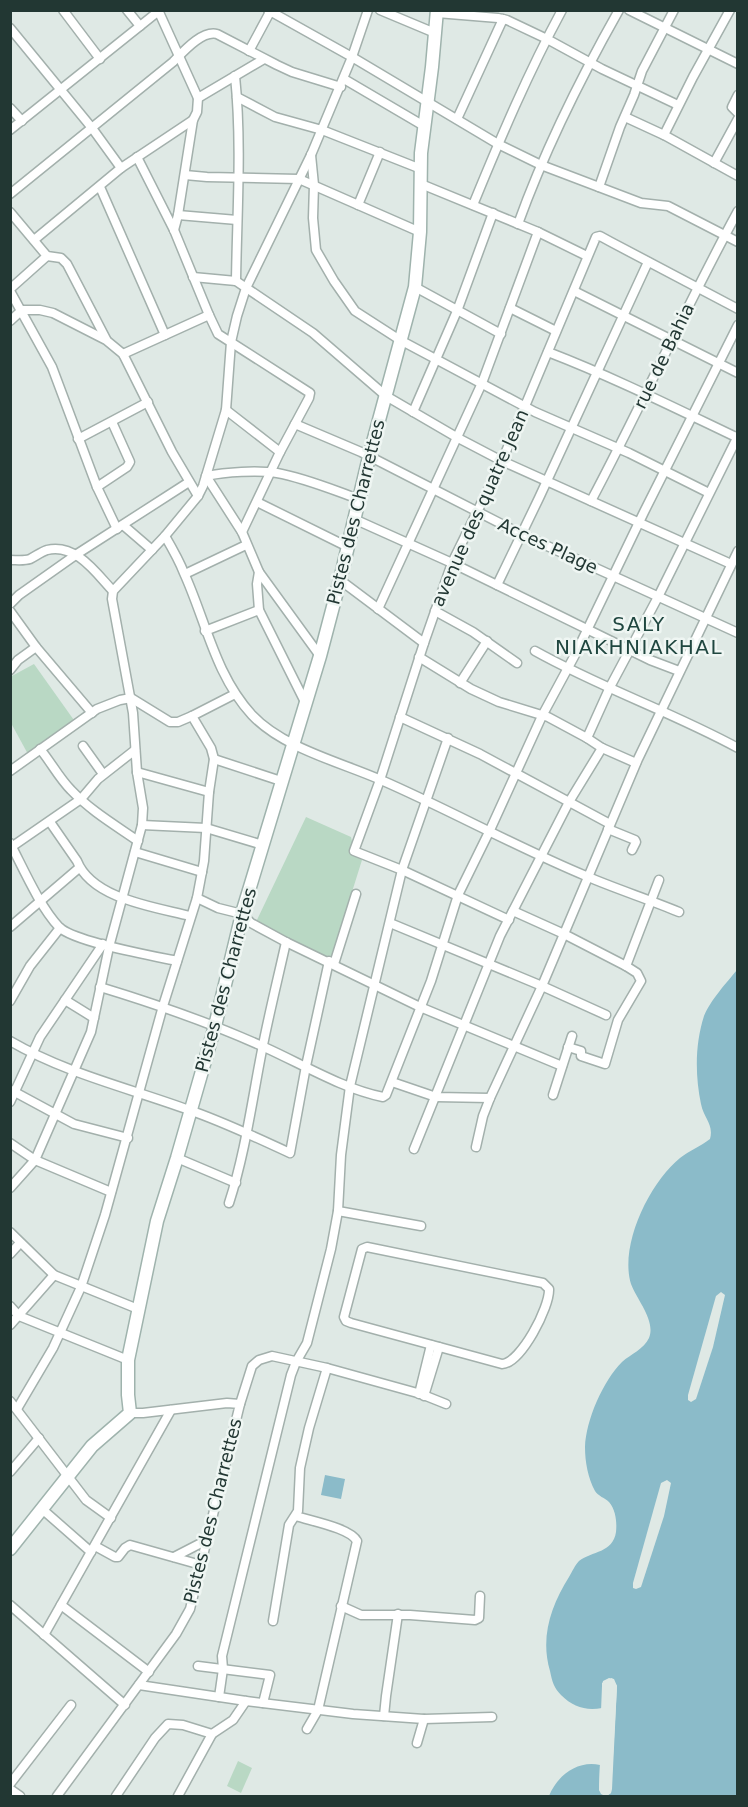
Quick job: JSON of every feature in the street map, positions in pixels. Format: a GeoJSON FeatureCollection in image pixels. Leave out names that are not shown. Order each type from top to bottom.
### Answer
{"type":"FeatureCollection","features":[{"type":"Feature","properties":{"kind":"main road","name":"Pistes des Charrettes"},"geometry":{"type":"LineString","coordinates":[[130,1413],[128,1360],[157,1221],[215,1026],[242,914],[320,656],[369,457],[415,287],[420,232],[424,126],[437,12]]}},
{"type":"Feature","properties":{"kind":"main road"},"geometry":{"type":"LineString","coordinates":[[10,1549],[92,1446],[130,1413]]}},
{"type":"Feature","properties":{"kind":"street"},"geometry":{"type":"LineString","coordinates":[[63,10],[100,59]]}},
{"type":"Feature","properties":{"kind":"street"},"geometry":{"type":"LineString","coordinates":[[127,10],[140,26]]}},
{"type":"Feature","properties":{"kind":"street"},"geometry":{"type":"LineString","coordinates":[[10,1188],[35,1160],[85,1047],[94,1018],[106,945],[122,898],[142,825],[143,808],[137,772],[133,713],[112,599],[113,591],[165,536],[198,496],[226,410],[231,342],[246,288],[322,130],[352,57],[368,10]]}},
{"type":"Feature","properties":{"kind":"street"},"geometry":{"type":"LineString","coordinates":[[380,10],[435,33]]}},
{"type":"Feature","properties":{"kind":"street"},"geometry":{"type":"LineString","coordinates":[[473,205],[498,144],[562,10]]}},
{"type":"Feature","properties":{"kind":"street"},"geometry":{"type":"LineString","coordinates":[[518,224],[541,165],[590,62],[619,10]]}},
{"type":"Feature","properties":{"kind":"street"},"geometry":{"type":"LineString","coordinates":[[629,10],[738,64]]}},
{"type":"Feature","properties":{"kind":"street"},"geometry":{"type":"LineString","coordinates":[[599,187],[642,71],[674,10]]}},
{"type":"Feature","properties":{"kind":"street"},"geometry":{"type":"LineString","coordinates":[[664,135],[730,10]]}},
{"type":"Feature","properties":{"kind":"street"},"geometry":{"type":"LineString","coordinates":[[10,130],[159,11],[198,98],[174,230]]}},
{"type":"Feature","properties":{"kind":"street"},"geometry":{"type":"LineString","coordinates":[[437,12],[500,16],[637,87],[678,105]]}},
{"type":"Feature","properties":{"kind":"street"},"geometry":{"type":"LineString","coordinates":[[249,51],[274,13],[498,144],[541,165],[641,203],[668,206],[738,242]]}},
{"type":"Feature","properties":{"kind":"street"},"geometry":{"type":"LineString","coordinates":[[457,119],[500,16]]}},
{"type":"Feature","properties":{"kind":"street"},"geometry":{"type":"LineString","coordinates":[[10,28],[92,128],[121,168]]}},
{"type":"Feature","properties":{"kind":"street"},"geometry":{"type":"LineString","coordinates":[[10,194],[184,50],[212,32],[292,72],[342,83],[424,126]]}},
{"type":"Feature","properties":{"kind":"street"},"geometry":{"type":"LineString","coordinates":[[198,98],[264,59]]}},
{"type":"Feature","properties":{"kind":"street"},"geometry":{"type":"LineString","coordinates":[[235,76],[239,177],[236,281]]}},
{"type":"Feature","properties":{"kind":"street"},"geometry":{"type":"LineString","coordinates":[[738,95],[732,107],[738,113]]}},
{"type":"Feature","properties":{"kind":"street"},"geometry":{"type":"LineString","coordinates":[[237,97],[275,117],[322,130],[421,169]]}},
{"type":"Feature","properties":{"kind":"street"},"geometry":{"type":"LineString","coordinates":[[10,108],[22,121]]}},
{"type":"Feature","properties":{"kind":"street"},"geometry":{"type":"LineString","coordinates":[[625,117],[664,135],[738,176]]}},
{"type":"Feature","properties":{"kind":"street"},"geometry":{"type":"LineString","coordinates":[[714,163],[738,119]]}},
{"type":"Feature","properties":{"kind":"street"},"geometry":{"type":"LineString","coordinates":[[34,240],[121,168],[193,120]]}},
{"type":"Feature","properties":{"kind":"street"},"geometry":{"type":"LineString","coordinates":[[358,205],[380,152]]}},
{"type":"Feature","properties":{"kind":"street"},"geometry":{"type":"LineString","coordinates":[[311,155],[316,250],[355,311],[400,340],[525,406],[709,493]]}},
{"type":"Feature","properties":{"kind":"street"},"geometry":{"type":"LineString","coordinates":[[136,157],[174,230],[218,334],[309,392],[309,398],[242,532]]}},
{"type":"Feature","properties":{"kind":"street"},"geometry":{"type":"LineString","coordinates":[[185,175],[299,179],[420,232]]}},
{"type":"Feature","properties":{"kind":"street"},"geometry":{"type":"LineString","coordinates":[[421,184],[538,232],[588,256]]}},
{"type":"Feature","properties":{"kind":"street"},"geometry":{"type":"LineString","coordinates":[[99,187],[165,335]]}},
{"type":"Feature","properties":{"kind":"street","name":"rue de Bahia"},"geometry":{"type":"LineString","coordinates":[[591,501],[697,287],[738,211]]}},
{"type":"Feature","properties":{"kind":"street"},"geometry":{"type":"LineString","coordinates":[[10,212],[46,256],[61,258],[67,264],[106,340]]}},
{"type":"Feature","properties":{"kind":"street"},"geometry":{"type":"LineString","coordinates":[[413,412],[457,311],[493,213]]}},
{"type":"Feature","properties":{"kind":"street"},"geometry":{"type":"LineString","coordinates":[[178,215],[237,220]]}},
{"type":"Feature","properties":{"kind":"street"},"geometry":{"type":"LineString","coordinates":[[378,609],[482,383],[538,232]]}},
{"type":"Feature","properties":{"kind":"street","name":"avenue des quatre Jean"},"geometry":{"type":"LineString","coordinates":[[402,870],[359,854],[354,849],[380,780],[452,563],[502,461],[597,237],[648,262]]}},
{"type":"Feature","properties":{"kind":"street"},"geometry":{"type":"LineString","coordinates":[[46,256],[10,290],[52,367],[97,487],[120,527],[152,550]]}},
{"type":"Feature","properties":{"kind":"street"},"geometry":{"type":"LineString","coordinates":[[497,585],[648,262],[738,309]]}},
{"type":"Feature","properties":{"kind":"street"},"geometry":{"type":"LineString","coordinates":[[193,277],[236,281],[326,343],[386,396],[458,438],[502,461],[731,564]]}},
{"type":"Feature","properties":{"kind":"street"},"geometry":{"type":"LineString","coordinates":[[415,287],[501,334]]}},
{"type":"Feature","properties":{"kind":"street"},"geometry":{"type":"LineString","coordinates":[[574,291],[738,373]]}},
{"type":"Feature","properties":{"kind":"street"},"geometry":{"type":"LineString","coordinates":[[510,308],[556,331]]}},
{"type":"Feature","properties":{"kind":"street"},"geometry":{"type":"LineString","coordinates":[[10,321],[22,310],[48,311],[106,340],[123,354],[198,496]]}},
{"type":"Feature","properties":{"kind":"street"},"geometry":{"type":"LineString","coordinates":[[123,354],[209,315]]}},
{"type":"Feature","properties":{"kind":"street"},"geometry":{"type":"LineString","coordinates":[[100,987],[163,1006],[215,1026],[350,1086],[383,1097],[388,1092],[443,945],[458,895],[542,716],[568,669],[638,523],[738,325]]}},
{"type":"Feature","properties":{"kind":"street"},"geometry":{"type":"LineString","coordinates":[[548,351],[646,393],[737,437],[658,597],[610,687],[587,738]]}},
{"type":"Feature","properties":{"kind":"street"},"geometry":{"type":"LineString","coordinates":[[78,439],[148,402]]}},
{"type":"Feature","properties":{"kind":"street"},"geometry":{"type":"LineString","coordinates":[[226,410],[280,452]]}},
{"type":"Feature","properties":{"kind":"street"},"geometry":{"type":"LineString","coordinates":[[97,487],[127,467],[130,462],[112,422]]}},
{"type":"Feature","properties":{"kind":"street","name":"Acces Plage"},"geometry":{"type":"LineString","coordinates":[[295,424],[351,448],[521,534],[738,633]]}},
{"type":"Feature","properties":{"kind":"street"},"geometry":{"type":"LineString","coordinates":[[206,476],[278,473],[359,499]]}},
{"type":"Feature","properties":{"kind":"street"},"geometry":{"type":"LineString","coordinates":[[206,476],[242,532],[259,572],[320,656]]}},
{"type":"Feature","properties":{"kind":"street"},"geometry":{"type":"LineString","coordinates":[[10,604],[19,595],[76,555],[189,482]]}},
{"type":"Feature","properties":{"kind":"street"},"geometry":{"type":"LineString","coordinates":[[258,502],[348,547]]}},
{"type":"Feature","properties":{"kind":"street"},"geometry":{"type":"LineString","coordinates":[[354,519],[452,563],[650,660],[679,671]]}},
{"type":"Feature","properties":{"kind":"street"},"geometry":{"type":"LineString","coordinates":[[165,536],[185,574],[223,673],[235,694],[260,723],[293,744],[428,801],[587,877],[679,912]]}},
{"type":"Feature","properties":{"kind":"street"},"geometry":{"type":"LineString","coordinates":[[185,574],[246,545]]}},
{"type":"Feature","properties":{"kind":"street"},"geometry":{"type":"LineString","coordinates":[[10,560],[30,559],[52,549],[66,551],[89,565],[113,591]]}},
{"type":"Feature","properties":{"kind":"street"},"geometry":{"type":"LineString","coordinates":[[476,1147],[490,1098],[542,986],[636,763],[738,551]]}},
{"type":"Feature","properties":{"kind":"street"},"geometry":{"type":"LineString","coordinates":[[259,572],[257,596],[259,609],[306,704]]}},
{"type":"Feature","properties":{"kind":"street"},"geometry":{"type":"LineString","coordinates":[[340,580],[424,643]]}},
{"type":"Feature","properties":{"kind":"street"},"geometry":{"type":"LineString","coordinates":[[205,631],[259,609]]}},
{"type":"Feature","properties":{"kind":"street"},"geometry":{"type":"LineString","coordinates":[[10,611],[14,624],[92,713]]}},
{"type":"Feature","properties":{"kind":"street"},"geometry":{"type":"LineString","coordinates":[[435,611],[456,621],[517,663]]}},
{"type":"Feature","properties":{"kind":"street"},"geometry":{"type":"LineString","coordinates":[[459,683],[487,641]]}},
{"type":"Feature","properties":{"kind":"street"},"geometry":{"type":"LineString","coordinates":[[10,670],[18,660],[36,647]]}},
{"type":"Feature","properties":{"kind":"street"},"geometry":{"type":"LineString","coordinates":[[536,651],[568,669],[698,727],[738,748]]}},
{"type":"Feature","properties":{"kind":"street"},"geometry":{"type":"LineString","coordinates":[[419,657],[459,683],[499,702],[548,717],[602,748],[636,763]]}},
{"type":"Feature","properties":{"kind":"street"},"geometry":{"type":"LineString","coordinates":[[10,771],[92,713],[109,704],[130,698],[170,722],[178,722],[235,694]]}},
{"type":"Feature","properties":{"kind":"street"},"geometry":{"type":"LineString","coordinates":[[17,1409],[60,1332],[81,1287],[128,1138],[138,1093],[196,898],[205,850],[214,759],[211,748],[192,716]]}},
{"type":"Feature","properties":{"kind":"street"},"geometry":{"type":"LineString","coordinates":[[400,717],[448,738],[570,802],[609,827],[635,840],[632,850]]}},
{"type":"Feature","properties":{"kind":"street"},"geometry":{"type":"LineString","coordinates":[[219,1697],[224,1669],[222,1656],[291,1375],[310,1334],[331,1249],[338,1211],[341,1155],[350,1086],[374,983],[402,870],[428,801],[448,738]]}},
{"type":"Feature","properties":{"kind":"street"},"geometry":{"type":"LineString","coordinates":[[83,746],[104,774]]}},
{"type":"Feature","properties":{"kind":"street"},"geometry":{"type":"LineString","coordinates":[[414,1149],[511,915],[570,802],[602,748]]}},
{"type":"Feature","properties":{"kind":"street"},"geometry":{"type":"LineString","coordinates":[[40,749],[69,789],[92,810],[138,841]]}},
{"type":"Feature","properties":{"kind":"street"},"geometry":{"type":"LineString","coordinates":[[135,750],[104,774],[81,799],[50,822],[11,846],[41,900],[60,928],[106,945],[177,962]]}},
{"type":"Feature","properties":{"kind":"street"},"geometry":{"type":"LineString","coordinates":[[214,759],[281,781]]}},
{"type":"Feature","properties":{"kind":"street"},"geometry":{"type":"LineString","coordinates":[[137,772],[209,792]]}},
{"type":"Feature","properties":{"kind":"street"},"geometry":{"type":"LineString","coordinates":[[50,822],[77,861],[79,868],[88,878],[122,898],[190,916]]}},
{"type":"Feature","properties":{"kind":"street"},"geometry":{"type":"LineString","coordinates":[[142,825],[206,828],[262,845]]}},
{"type":"Feature","properties":{"kind":"street"},"geometry":{"type":"LineString","coordinates":[[135,852],[202,872]]}},
{"type":"Feature","properties":{"kind":"street"},"geometry":{"type":"LineString","coordinates":[[10,927],[79,868]]}},
{"type":"Feature","properties":{"kind":"street"},"geometry":{"type":"LineString","coordinates":[[402,870],[458,895],[564,934],[637,973],[641,981],[618,1020],[606,1063],[581,1056],[581,1051],[568,1047]]}},
{"type":"Feature","properties":{"kind":"street"},"geometry":{"type":"LineString","coordinates":[[626,966],[659,880]]}},
{"type":"Feature","properties":{"kind":"street"},"geometry":{"type":"LineString","coordinates":[[10,1041],[32,1054],[74,1072],[191,1110],[290,1153],[306,1066],[332,962],[356,894]]}},
{"type":"Feature","properties":{"kind":"street"},"geometry":{"type":"LineString","coordinates":[[196,898],[218,908],[242,914],[251,923],[286,942],[332,962],[420,1007],[562,1066]]}},
{"type":"Feature","properties":{"kind":"street"},"geometry":{"type":"LineString","coordinates":[[390,923],[606,1015]]}},
{"type":"Feature","properties":{"kind":"street"},"geometry":{"type":"LineString","coordinates":[[10,1001],[30,966],[60,928]]}},
{"type":"Feature","properties":{"kind":"street"},"geometry":{"type":"LineString","coordinates":[[229,1203],[247,1133],[262,1046],[286,942]]}},
{"type":"Feature","properties":{"kind":"street"},"geometry":{"type":"LineString","coordinates":[[10,1102],[39,1037],[106,945]]}},
{"type":"Feature","properties":{"kind":"street"},"geometry":{"type":"LineString","coordinates":[[65,1000],[94,1018]]}},
{"type":"Feature","properties":{"kind":"street"},"geometry":{"type":"LineString","coordinates":[[553,1095],[572,1036]]}},
{"type":"Feature","properties":{"kind":"street"},"geometry":{"type":"LineString","coordinates":[[392,1082],[436,1097],[490,1098]]}},
{"type":"Feature","properties":{"kind":"street"},"geometry":{"type":"LineString","coordinates":[[13,1091],[74,1124],[128,1138]]}},
{"type":"Feature","properties":{"kind":"street"},"geometry":{"type":"LineString","coordinates":[[10,1143],[35,1160],[111,1192]]}},
{"type":"Feature","properties":{"kind":"street"},"geometry":{"type":"LineString","coordinates":[[177,1158],[236,1183]]}},
{"type":"Feature","properties":{"kind":"street"},"geometry":{"type":"LineString","coordinates":[[338,1211],[421,1226]]}},
{"type":"Feature","properties":{"kind":"street"},"geometry":{"type":"LineString","coordinates":[[10,1232],[54,1275],[138,1309]]}},
{"type":"Feature","properties":{"kind":"street"},"geometry":{"type":"LineString","coordinates":[[10,1254],[20,1244]]}},
{"type":"Feature","properties":{"kind":"street"},"geometry":{"type":"LineString","coordinates":[[364,1248],[533,1281],[548,1286],[548,1300],[540,1318],[515,1358],[507,1364],[435,1346],[346,1321],[344,1317],[364,1248]]}},
{"type":"Feature","properties":{"kind":"street"},"geometry":{"type":"LineString","coordinates":[[10,1325],[54,1275]]}},
{"type":"Feature","properties":{"kind":"street"},"geometry":{"type":"LineString","coordinates":[[10,1306],[19,1316],[128,1360]]}},
{"type":"Feature","properties":{"kind":"street"},"geometry":{"type":"LineString","coordinates":[[422,1395],[435,1346]]}},
{"type":"Feature","properties":{"kind":"street"},"geometry":{"type":"LineString","coordinates":[[240,1404],[254,1362],[272,1356],[327,1368],[446,1404]]}},
{"type":"Feature","properties":{"kind":"street"},"geometry":{"type":"LineString","coordinates":[[273,1621],[289,1525],[296,1516],[300,1468],[327,1368]]}},
{"type":"Feature","properties":{"kind":"street"},"geometry":{"type":"LineString","coordinates":[[10,1401],[86,1500],[111,1518]]}},
{"type":"Feature","properties":{"kind":"street","name":"Pistes des Charrettes"},"geometry":{"type":"LineString","coordinates":[[57,1797],[149,1672],[190,1609],[240,1404],[227,1403],[130,1413]]}},
{"type":"Feature","properties":{"kind":"street"},"geometry":{"type":"LineString","coordinates":[[44,1635],[171,1410]]}},
{"type":"Feature","properties":{"kind":"street"},"geometry":{"type":"LineString","coordinates":[[10,1472],[39,1438]]}},
{"type":"Feature","properties":{"kind":"street"},"geometry":{"type":"LineString","coordinates":[[42,1509],[93,1549],[118,1557],[124,1548],[130,1545],[201,1565]]}},
{"type":"Feature","properties":{"kind":"street"},"geometry":{"type":"LineString","coordinates":[[296,1516],[334,1527],[356,1538],[318,1710],[307,1729]]}},
{"type":"Feature","properties":{"kind":"street"},"geometry":{"type":"LineString","coordinates":[[174,1557],[207,1540]]}},
{"type":"Feature","properties":{"kind":"street"},"geometry":{"type":"LineString","coordinates":[[341,1606],[360,1615],[398,1614],[478,1620],[480,1596]]}},
{"type":"Feature","properties":{"kind":"street"},"geometry":{"type":"LineString","coordinates":[[10,1605],[125,1705]]}},
{"type":"Feature","properties":{"kind":"street"},"geometry":{"type":"LineString","coordinates":[[61,1605],[149,1672]]}},
{"type":"Feature","properties":{"kind":"street"},"geometry":{"type":"LineString","coordinates":[[384,1716],[398,1614]]}},
{"type":"Feature","properties":{"kind":"street"},"geometry":{"type":"LineString","coordinates":[[198,1666],[270,1675],[263,1703]]}},
{"type":"Feature","properties":{"kind":"street"},"geometry":{"type":"LineString","coordinates":[[139,1685],[246,1701],[384,1716],[424,1719],[492,1717]]}},
{"type":"Feature","properties":{"kind":"street"},"geometry":{"type":"LineString","coordinates":[[178,1797],[212,1734],[233,1720],[246,1701]]}},
{"type":"Feature","properties":{"kind":"street"},"geometry":{"type":"LineString","coordinates":[[10,1784],[71,1705]]}},
{"type":"Feature","properties":{"kind":"street"},"geometry":{"type":"LineString","coordinates":[[417,1743],[424,1719]]}},
{"type":"Feature","properties":{"kind":"street"},"geometry":{"type":"LineString","coordinates":[[116,1797],[155,1738],[168,1724],[183,1725],[212,1734]]}},
{"type":"Feature","properties":{"kind":"street"},"geometry":{"type":"LineString","coordinates":[[10,1789],[20,1797]]}},
{"type":"Feature","properties":{"kind":"green space"},"geometry":{"type":"Polygon","coordinates":[[[34,664],[76,723],[29,756],[11,723],[10,677],[34,664]]]}},
{"type":"Feature","properties":{"kind":"green space"},"geometry":{"type":"Polygon","coordinates":[[[306,817],[351,837],[355,853],[362,860],[331,959],[256,922],[306,817]]]}},
{"type":"Feature","properties":{"kind":"green space"},"geometry":{"type":"Polygon","coordinates":[[[238,1761],[252,1768],[241,1793],[227,1786],[238,1761]]]}},
{"type":"Feature","properties":{"kind":"water"},"geometry":{"type":"Polygon","coordinates":[[[737,970],[737,1796],[607,1796],[611,1793],[617,1686],[612,1678],[602,1683],[602,1708],[580,1707],[566,1699],[557,1690],[552,1678],[547,1658],[547,1634],[552,1611],[576,1564],[606,1548],[614,1539],[616,1517],[613,1509],[609,1502],[595,1491],[587,1470],[586,1436],[592,1413],[608,1380],[622,1362],[641,1348],[649,1338],[648,1318],[631,1284],[628,1268],[633,1233],[648,1198],[658,1182],[680,1158],[710,1139],[711,1129],[702,1109],[699,1093],[697,1060],[699,1037],[707,1010],[737,970]]]}},
{"type":"Feature","properties":{"kind":"water"},"geometry":{"type":"Polygon","coordinates":[[[325,1475],[345,1479],[341,1499],[321,1495],[325,1475]]]}},
{"type":"Feature","properties":{"kind":"water"},"geometry":{"type":"Polygon","coordinates":[[[592,1764],[600,1765],[599,1790],[607,1796],[549,1796],[557,1782],[569,1771],[592,1764]]]}},
{"type":"Feature","properties":{"kind":"pier"},"geometry":{"type":"Polygon","coordinates":[[[721,1292],[725,1295],[713,1347],[696,1399],[691,1402],[688,1400],[688,1395],[716,1296],[721,1292]]]}},
{"type":"Feature","properties":{"kind":"pier"},"geometry":{"type":"Polygon","coordinates":[[[667,1480],[671,1483],[664,1516],[641,1587],[636,1589],[633,1588],[633,1583],[661,1483],[667,1480]]]}},
{"type":"Feature","properties":{"kind":"pier"},"geometry":{"type":"Polygon","coordinates":[[[609,1678],[614,1679],[617,1686],[612,1789],[611,1793],[605,1796],[599,1790],[600,1762],[603,1765],[602,1790],[606,1793],[609,1789],[614,1686],[611,1681],[606,1683],[605,1708],[601,1711],[603,1681],[609,1678]]]}},
{"type":"Feature","properties":{"kind":"district","name":"SALY NIAKHNIAKHAL"},"geometry":{"type":"Point","coordinates":[639,636]}}]}
